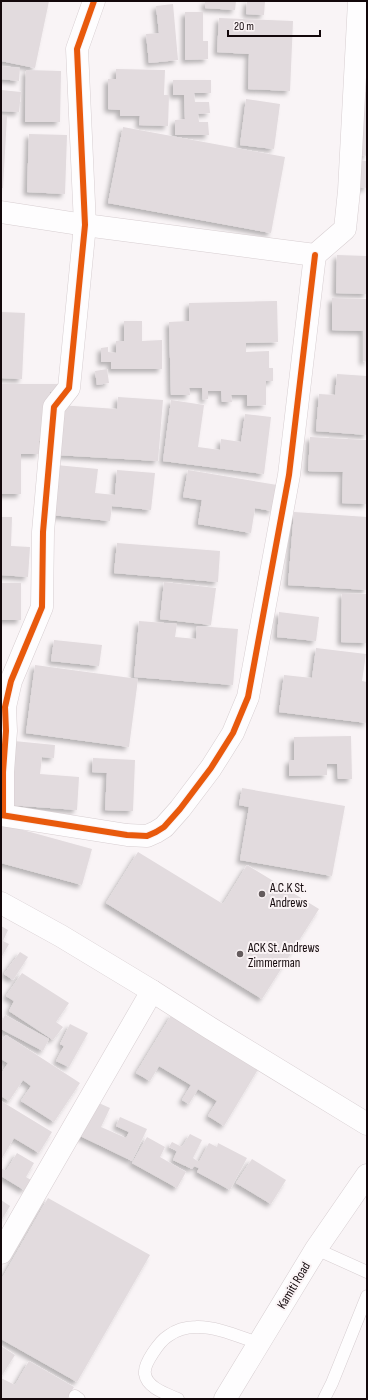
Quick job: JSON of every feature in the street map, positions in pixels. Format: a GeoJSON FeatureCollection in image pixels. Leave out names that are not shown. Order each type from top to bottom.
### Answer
{"type":"FeatureCollection","features":[{"type":"Feature","properties":{"kind":"street"},"geometry":{"type":"LineString","coordinates":[[94,1],[76,49],[85,225],[69,388],[54,407],[43,532],[42,606],[11,681],[5,707],[6,730],[2,815],[127,835],[147,836],[164,826],[180,809],[211,768],[233,733],[248,697],[289,475],[315,255],[345,229],[349,191],[360,1]]}},
{"type":"Feature","properties":{"kind":"street"},"geometry":{"type":"LineString","coordinates":[[1,212],[85,225],[315,255]]}},
{"type":"Feature","properties":{"kind":"street"},"geometry":{"type":"LineString","coordinates":[[1,903],[61,936],[367,1124]]}},
{"type":"Feature","properties":{"kind":"street"},"geometry":{"type":"LineString","coordinates":[[1,1253],[152,991]]}},
{"type":"Feature","properties":{"kind":"street","name":"Kamiti Road"},"geometry":{"type":"LineString","coordinates":[[225,1399],[316,1249],[367,1175]]}},
{"type":"Feature","properties":{"kind":"lane"},"geometry":{"type":"LineString","coordinates":[[316,1249],[367,1272]]}},
{"type":"Feature","properties":{"kind":"lane"},"geometry":{"type":"LineString","coordinates":[[324,1399],[332,1383],[367,1296]]}},
{"type":"Feature","properties":{"kind":"lane"},"geometry":{"type":"LineString","coordinates":[[178,1399],[150,1383],[145,1375],[145,1367],[151,1356],[167,1336],[179,1330],[198,1327],[210,1328],[258,1343]]}},
{"type":"Feature","properties":{"kind":"building"},"geometry":{"type":"Polygon","coordinates":[[[1,1],[49,1],[35,68],[1,61],[1,1]]]}},
{"type":"Feature","properties":{"kind":"building"},"geometry":{"type":"Polygon","coordinates":[[[205,1],[236,1],[235,10],[205,8],[205,1]]]}},
{"type":"Feature","properties":{"kind":"building"},"geometry":{"type":"Polygon","coordinates":[[[247,1],[265,1],[264,15],[246,14],[247,1]]]}},
{"type":"Feature","properties":{"kind":"building"},"geometry":{"type":"Polygon","coordinates":[[[173,4],[178,60],[149,63],[146,34],[159,33],[156,6],[173,4]]]}},
{"type":"Feature","properties":{"kind":"building"},"geometry":{"type":"Polygon","coordinates":[[[185,12],[203,12],[203,41],[208,41],[208,59],[185,60],[185,12]]]}},
{"type":"Feature","properties":{"kind":"building"},"geometry":{"type":"Polygon","coordinates":[[[219,18],[293,21],[290,91],[248,89],[249,54],[217,52],[219,18]]]}},
{"type":"Feature","properties":{"kind":"building"},"geometry":{"type":"Polygon","coordinates":[[[1,66],[20,68],[19,81],[1,79],[1,66]]]}},
{"type":"Feature","properties":{"kind":"building"},"geometry":{"type":"Polygon","coordinates":[[[116,69],[165,70],[164,95],[169,95],[168,126],[139,125],[140,116],[120,116],[120,110],[108,109],[108,79],[116,79],[116,69]]]}},
{"type":"Feature","properties":{"kind":"building"},"geometry":{"type":"Polygon","coordinates":[[[26,70],[61,71],[60,122],[25,122],[26,70]]]}},
{"type":"Feature","properties":{"kind":"building"},"geometry":{"type":"Polygon","coordinates":[[[173,80],[211,80],[211,93],[194,93],[195,102],[209,102],[210,113],[198,114],[199,122],[208,122],[209,135],[175,135],[175,120],[185,119],[184,95],[173,95],[173,80]]]}},
{"type":"Feature","properties":{"kind":"building"},"geometry":{"type":"Polygon","coordinates":[[[1,90],[21,92],[19,112],[1,111],[1,90]]]}},
{"type":"Feature","properties":{"kind":"building"},"geometry":{"type":"Polygon","coordinates":[[[364,92],[367,92],[367,156],[359,155],[364,92]]]}},
{"type":"Feature","properties":{"kind":"building"},"geometry":{"type":"Polygon","coordinates":[[[246,99],[280,104],[274,149],[240,145],[246,99]]]}},
{"type":"Feature","properties":{"kind":"building"},"geometry":{"type":"Polygon","coordinates":[[[1,116],[7,116],[3,188],[1,188],[1,116]]]}},
{"type":"Feature","properties":{"kind":"building"},"geometry":{"type":"Polygon","coordinates":[[[123,127],[285,157],[271,233],[108,203],[123,127]]]}},
{"type":"Feature","properties":{"kind":"building"},"geometry":{"type":"Polygon","coordinates":[[[29,134],[67,135],[65,194],[27,192],[29,134]]]}},
{"type":"Feature","properties":{"kind":"building"},"geometry":{"type":"Polygon","coordinates":[[[356,160],[367,161],[367,188],[355,187],[356,160]]]}},
{"type":"Feature","properties":{"kind":"building"},"geometry":{"type":"Polygon","coordinates":[[[337,255],[367,256],[367,294],[336,293],[337,255]]]}},
{"type":"Feature","properties":{"kind":"building"},"geometry":{"type":"Polygon","coordinates":[[[332,298],[367,299],[367,362],[363,361],[363,331],[332,330],[332,298]]]}},
{"type":"Feature","properties":{"kind":"building"},"geometry":{"type":"Polygon","coordinates":[[[277,301],[278,342],[246,343],[246,352],[269,351],[269,368],[273,368],[273,381],[266,381],[266,405],[247,406],[247,395],[231,395],[232,402],[222,402],[221,391],[208,391],[208,399],[203,400],[202,388],[189,388],[190,395],[171,395],[169,322],[189,321],[189,303],[277,301]]]}},
{"type":"Feature","properties":{"kind":"building"},"geometry":{"type":"Polygon","coordinates":[[[1,312],[25,313],[22,379],[1,378],[1,312]]]}},
{"type":"Feature","properties":{"kind":"building"},"geometry":{"type":"Polygon","coordinates":[[[124,321],[142,321],[142,341],[162,340],[162,369],[111,369],[111,362],[101,362],[101,348],[108,347],[108,352],[116,353],[116,341],[124,341],[124,321]]]}},
{"type":"Feature","properties":{"kind":"building"},"geometry":{"type":"Polygon","coordinates":[[[107,369],[109,383],[97,385],[95,371],[107,369]]]}},
{"type":"Feature","properties":{"kind":"building"},"geometry":{"type":"Polygon","coordinates":[[[337,374],[367,376],[367,435],[316,431],[319,394],[335,395],[337,374]]]}},
{"type":"Feature","properties":{"kind":"building"},"geometry":{"type":"Polygon","coordinates":[[[1,384],[61,384],[61,392],[50,392],[49,413],[42,413],[42,423],[51,441],[39,441],[39,454],[21,454],[21,494],[1,494],[1,384]]]}},
{"type":"Feature","properties":{"kind":"building"},"geometry":{"type":"Polygon","coordinates":[[[118,397],[163,400],[158,461],[56,455],[59,405],[117,409],[118,397]]]}},
{"type":"Feature","properties":{"kind":"building"},"geometry":{"type":"Polygon","coordinates":[[[171,400],[204,405],[198,447],[220,450],[221,439],[241,442],[245,414],[271,417],[264,474],[163,461],[171,400]]]}},
{"type":"Feature","properties":{"kind":"building"},"geometry":{"type":"Polygon","coordinates":[[[310,437],[367,440],[367,504],[342,503],[343,472],[308,471],[310,437]]]}},
{"type":"Feature","properties":{"kind":"building"},"geometry":{"type":"Polygon","coordinates":[[[56,465],[98,469],[95,493],[115,495],[117,470],[155,473],[151,510],[112,506],[110,521],[51,515],[56,465]]]}},
{"type":"Feature","properties":{"kind":"building"},"geometry":{"type":"Polygon","coordinates":[[[188,470],[277,485],[272,511],[255,508],[251,533],[198,524],[202,500],[183,497],[188,470]]]}},
{"type":"Feature","properties":{"kind":"building"},"geometry":{"type":"Polygon","coordinates":[[[294,512],[367,517],[367,590],[288,585],[294,512]]]}},
{"type":"Feature","properties":{"kind":"building"},"geometry":{"type":"Polygon","coordinates":[[[1,517],[12,517],[11,546],[30,547],[28,577],[1,575],[1,517]]]}},
{"type":"Feature","properties":{"kind":"building"},"geometry":{"type":"Polygon","coordinates":[[[117,543],[220,551],[218,582],[114,573],[117,543]]]}},
{"type":"Feature","properties":{"kind":"building"},"geometry":{"type":"Polygon","coordinates":[[[164,582],[216,588],[211,625],[160,619],[164,582]]]}},
{"type":"Feature","properties":{"kind":"building"},"geometry":{"type":"Polygon","coordinates":[[[1,583],[21,583],[21,620],[1,620],[1,583]]]}},
{"type":"Feature","properties":{"kind":"building"},"geometry":{"type":"Polygon","coordinates":[[[342,593],[367,594],[367,643],[341,642],[342,593]]]}},
{"type":"Feature","properties":{"kind":"building"},"geometry":{"type":"Polygon","coordinates":[[[279,612],[319,617],[316,641],[277,637],[279,612]]]}},
{"type":"Feature","properties":{"kind":"building"},"geometry":{"type":"Polygon","coordinates":[[[139,621],[177,624],[175,637],[196,639],[197,626],[238,629],[233,685],[134,677],[139,621]]]}},
{"type":"Feature","properties":{"kind":"building"},"geometry":{"type":"Polygon","coordinates":[[[54,640],[102,645],[99,666],[51,661],[54,640]]]}},
{"type":"Feature","properties":{"kind":"building"},"geometry":{"type":"Polygon","coordinates":[[[316,648],[366,654],[362,681],[367,682],[367,723],[279,712],[284,675],[312,678],[316,648]]]}},
{"type":"Feature","properties":{"kind":"building"},"geometry":{"type":"Polygon","coordinates":[[[35,665],[138,679],[129,747],[26,733],[35,665]]]}},
{"type":"Feature","properties":{"kind":"building"},"geometry":{"type":"Polygon","coordinates":[[[351,736],[352,779],[338,779],[337,764],[327,764],[327,775],[289,776],[289,760],[294,760],[294,737],[351,736]]]}},
{"type":"Feature","properties":{"kind":"building"},"geometry":{"type":"Polygon","coordinates":[[[14,741],[55,745],[54,758],[42,757],[40,774],[79,777],[77,810],[9,805],[14,741]]]}},
{"type":"Feature","properties":{"kind":"building"},"geometry":{"type":"Polygon","coordinates":[[[93,758],[135,760],[133,811],[105,810],[107,773],[92,772],[93,758]]]}},
{"type":"Feature","properties":{"kind":"building"},"geometry":{"type":"Polygon","coordinates":[[[242,788],[345,806],[332,876],[240,860],[249,807],[239,805],[242,788]]]}},
{"type":"Feature","properties":{"kind":"building"},"geometry":{"type":"Polygon","coordinates":[[[1,824],[92,849],[82,885],[1,863],[1,824]]]}},
{"type":"Feature","properties":{"kind":"building","name":"ACK St. Andrews Zimmerman"},"geometry":{"type":"Polygon","coordinates":[[[138,852],[223,904],[247,865],[319,909],[262,999],[106,903],[138,852]]]}},
{"type":"Feature","properties":{"kind":"building"},"geometry":{"type":"Polygon","coordinates":[[[1,926],[8,930],[3,941],[9,944],[1,958],[1,926]]]}},
{"type":"Feature","properties":{"kind":"building"},"geometry":{"type":"Polygon","coordinates":[[[20,952],[28,957],[13,980],[4,974],[20,952]]]}},
{"type":"Feature","properties":{"kind":"building"},"geometry":{"type":"Polygon","coordinates":[[[22,973],[69,1003],[56,1022],[63,1027],[53,1040],[9,1011],[14,1001],[6,996],[22,973]]]}},
{"type":"Feature","properties":{"kind":"building"},"geometry":{"type":"Polygon","coordinates":[[[172,1014],[260,1066],[224,1126],[208,1116],[217,1101],[198,1089],[189,1104],[182,1100],[191,1085],[159,1066],[150,1081],[136,1073],[172,1014]]]}},
{"type":"Feature","properties":{"kind":"building"},"geometry":{"type":"Polygon","coordinates":[[[5,1015],[49,1039],[43,1051],[1,1029],[1,1023],[5,1015]]]}},
{"type":"Feature","properties":{"kind":"building"},"geometry":{"type":"Polygon","coordinates":[[[70,1024],[88,1033],[69,1067],[56,1061],[64,1046],[60,1044],[70,1024]]]}},
{"type":"Feature","properties":{"kind":"building"},"geometry":{"type":"Polygon","coordinates":[[[6,1035],[80,1083],[54,1122],[21,1101],[31,1086],[23,1080],[9,1101],[1,1096],[1,1074],[8,1063],[1,1059],[1,1042],[6,1035]]]}},
{"type":"Feature","properties":{"kind":"building"},"geometry":{"type":"Polygon","coordinates":[[[90,1099],[110,1108],[101,1127],[126,1138],[129,1132],[116,1126],[120,1117],[147,1129],[132,1161],[74,1133],[90,1099]]]}},
{"type":"Feature","properties":{"kind":"building"},"geometry":{"type":"Polygon","coordinates":[[[1,1101],[52,1132],[39,1153],[14,1138],[1,1160],[1,1101]]]}},
{"type":"Feature","properties":{"kind":"building"},"geometry":{"type":"Polygon","coordinates":[[[190,1134],[202,1140],[193,1158],[199,1162],[209,1143],[217,1147],[218,1143],[247,1158],[230,1190],[197,1172],[199,1168],[194,1166],[192,1169],[173,1160],[177,1151],[169,1147],[172,1142],[182,1147],[190,1134]]]}},
{"type":"Feature","properties":{"kind":"building"},"geometry":{"type":"Polygon","coordinates":[[[147,1137],[165,1147],[160,1157],[186,1172],[177,1188],[132,1163],[147,1137]]]}},
{"type":"Feature","properties":{"kind":"building"},"geometry":{"type":"Polygon","coordinates":[[[17,1153],[34,1163],[26,1177],[31,1180],[24,1190],[1,1176],[1,1168],[6,1171],[17,1153]]]}},
{"type":"Feature","properties":{"kind":"building"},"geometry":{"type":"Polygon","coordinates":[[[252,1159],[286,1180],[271,1204],[236,1183],[252,1159]]]}},
{"type":"Feature","properties":{"kind":"building"},"geometry":{"type":"Polygon","coordinates":[[[48,1198],[150,1255],[77,1382],[1,1339],[1,1280],[48,1198]]]}},
{"type":"Feature","properties":{"kind":"building"},"geometry":{"type":"Polygon","coordinates":[[[1,1200],[10,1206],[1,1221],[1,1200]]]}},
{"type":"Feature","properties":{"kind":"building"},"geometry":{"type":"Polygon","coordinates":[[[1,1346],[15,1355],[1,1377],[1,1346]]]}},
{"type":"Feature","properties":{"kind":"building"},"geometry":{"type":"Polygon","coordinates":[[[29,1361],[74,1387],[67,1399],[1,1399],[1,1378],[15,1385],[29,1361]]]}},
{"type":"Feature","properties":{"kind":"cycle path"},"geometry":{"type":"LineString","coordinates":[[3,815],[3,772],[6,731],[5,707],[11,681],[42,607],[43,532],[54,407],[69,388],[85,225],[77,49],[94,1]]}},
{"type":"Feature","properties":{"kind":"cycle path"},"geometry":{"type":"LineString","coordinates":[[1,815],[127,835],[147,836],[164,827],[180,809],[211,768],[233,733],[248,697],[289,475],[315,255]]}},
{"type":"Feature","properties":{"kind":"place","name":"A.C.K St. Andrews"},"geometry":{"type":"Point","coordinates":[262,894]}},
{"type":"Feature","properties":{"kind":"place","name":"ACK St. Andrews Zimmerman"},"geometry":{"type":"Point","coordinates":[240,954]}}]}
